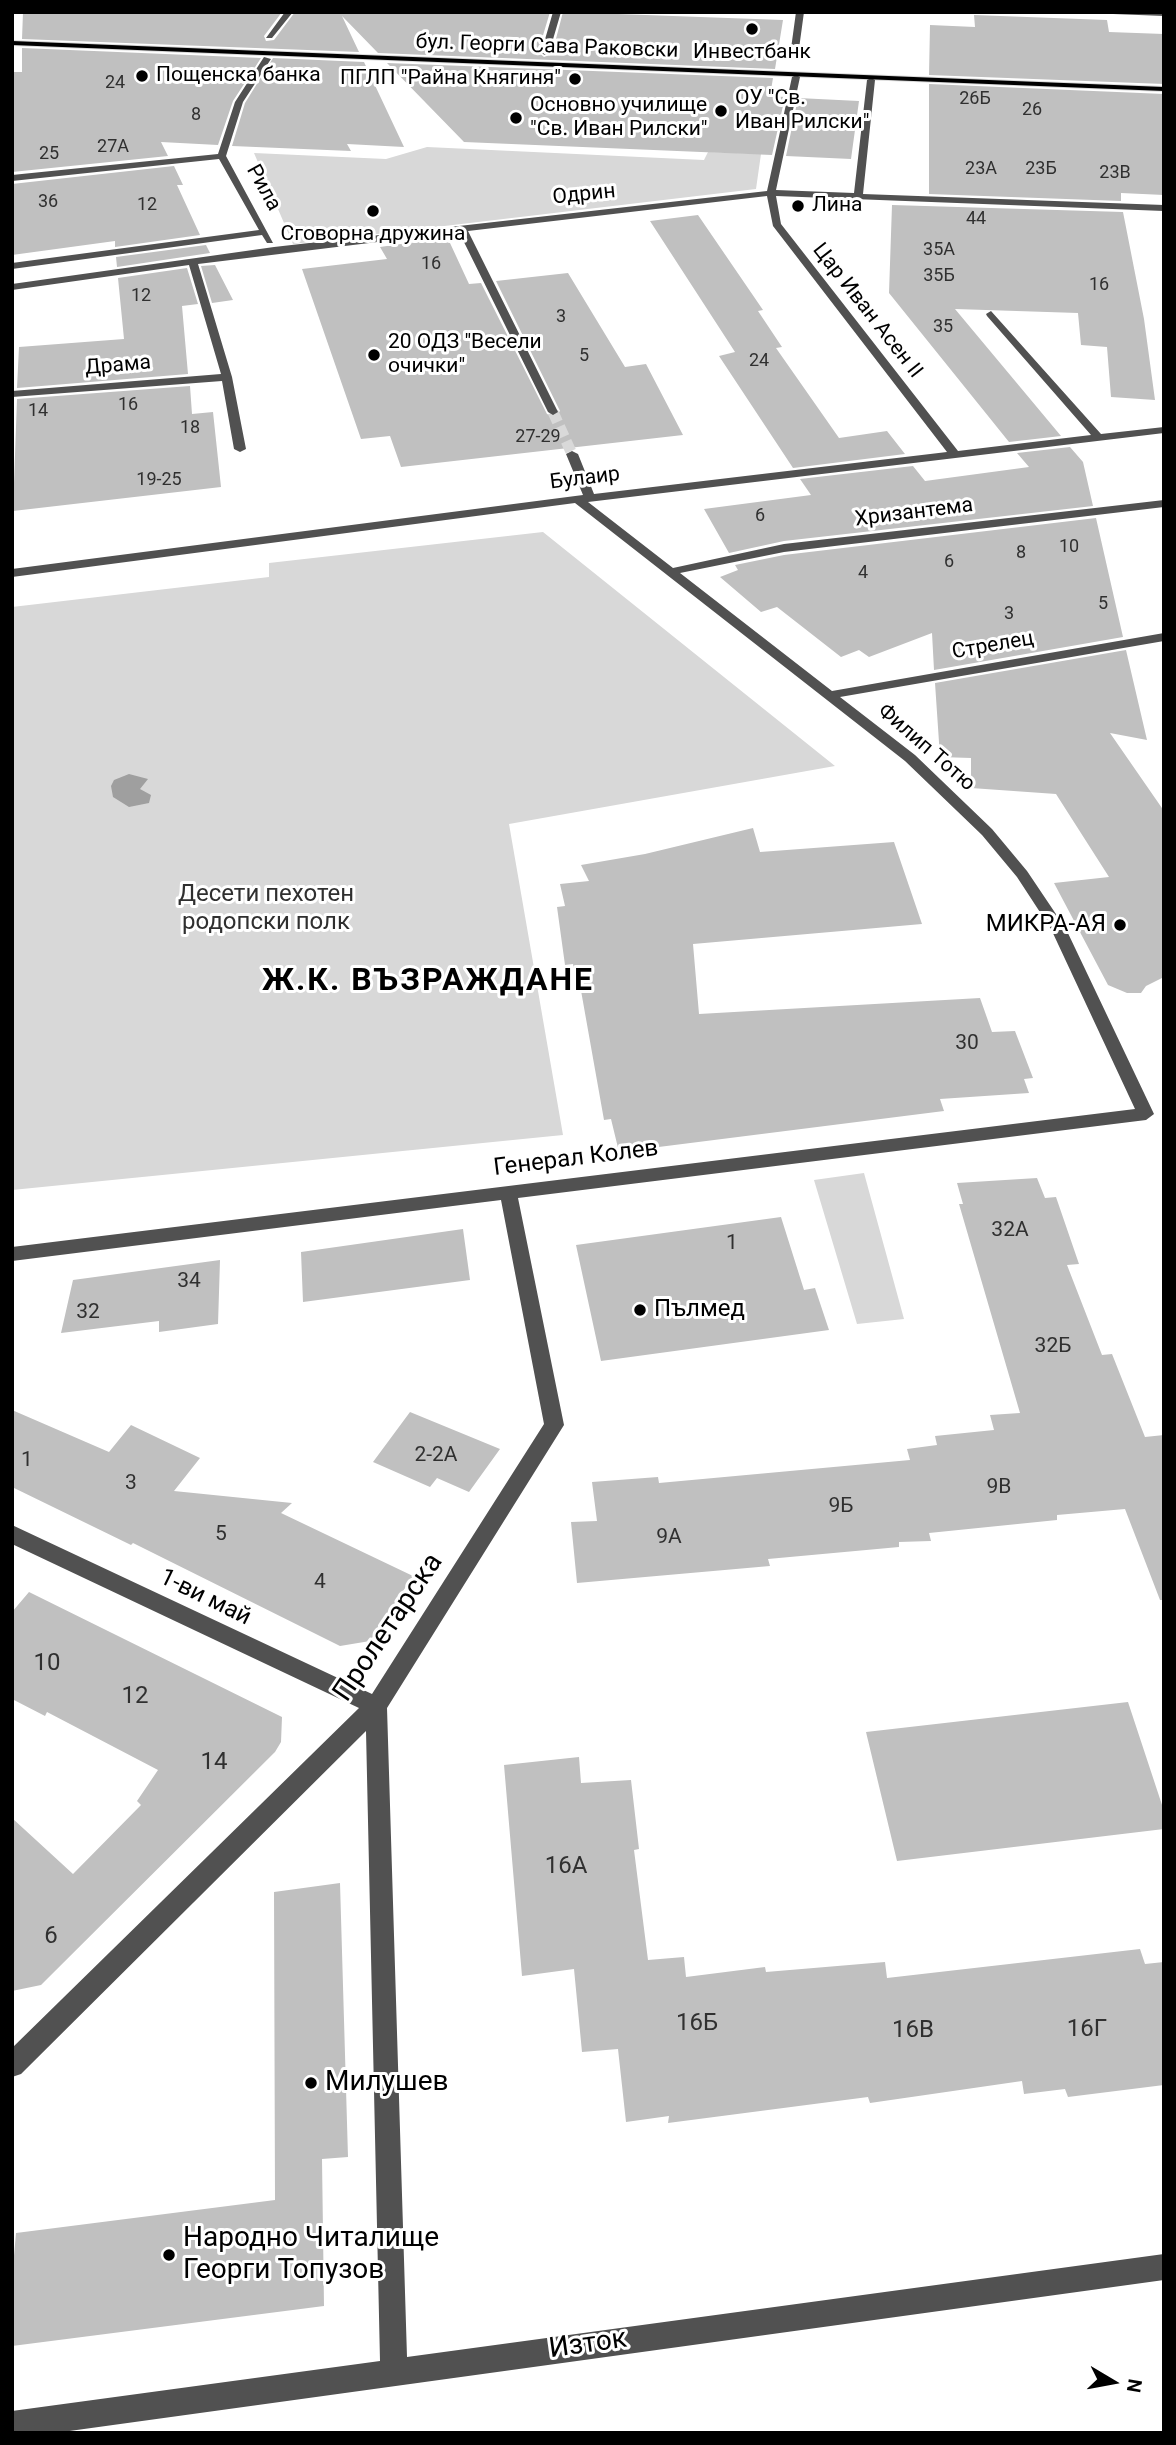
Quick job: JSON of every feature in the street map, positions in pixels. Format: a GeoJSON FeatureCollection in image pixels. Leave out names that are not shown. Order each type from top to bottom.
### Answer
{"type":"FeatureCollection","features":[{"type":"Feature","properties":{"kind":"main road"},"geometry":{"type":"LineString","coordinates":[[12,33],[240,41]]}},
{"type":"Feature","properties":{"kind":"main road"},"geometry":{"type":"LineString","coordinates":[[254,42],[281,43]]}},
{"type":"Feature","properties":{"kind":"main road","name":"бул. Георги Сава Раковски"},"geometry":{"type":"LineString","coordinates":[[12,43],[1164,89]]}},
{"type":"Feature","properties":{"kind":"main road","name":"бул. Георги Сава Раковски"},"geometry":{"type":"LineString","coordinates":[[531,52],[558,53]]}},
{"type":"Feature","properties":{"kind":"main road"},"geometry":{"type":"LineString","coordinates":[[793,59],[806,63]]}},
{"type":"Feature","properties":{"kind":"street"},"geometry":{"type":"LineString","coordinates":[[545,52],[557,12]]}},
{"type":"Feature","properties":{"kind":"street"},"geometry":{"type":"LineString","coordinates":[[793,59],[800,12]]}},
{"type":"Feature","properties":{"kind":"street"},"geometry":{"type":"LineString","coordinates":[[1113,12],[1164,14]]}},
{"type":"Feature","properties":{"kind":"street"},"geometry":{"type":"LineString","coordinates":[[269,36],[288,13]]}},
{"type":"Feature","properties":{"kind":"street","name":"Рила"},"geometry":{"type":"LineString","coordinates":[[267,59],[239,102],[222,156],[274,250]]}},
{"type":"Feature","properties":{"kind":"street","name":"Цар Иван Асен II"},"geometry":{"type":"LineString","coordinates":[[796,77],[771,193],[776,224],[954,454]]}},
{"type":"Feature","properties":{"kind":"street"},"geometry":{"type":"LineString","coordinates":[[858,195],[871,80]]}},
{"type":"Feature","properties":{"kind":"street"},"geometry":{"type":"LineString","coordinates":[[12,178],[222,156]]}},
{"type":"Feature","properties":{"kind":"street","name":"Одрин"},"geometry":{"type":"LineString","coordinates":[[12,287],[274,250],[771,193],[1162,210]]}},
{"type":"Feature","properties":{"kind":"street"},"geometry":{"type":"LineString","coordinates":[[462,228],[553,412]]}},
{"type":"Feature","properties":{"kind":"street"},"geometry":{"type":"LineString","coordinates":[[12,266],[265,232]]}},
{"type":"Feature","properties":{"kind":"street"},"geometry":{"type":"LineString","coordinates":[[192,262],[227,377],[240,449]]}},
{"type":"Feature","properties":{"kind":"street"},"geometry":{"type":"LineString","coordinates":[[991,314],[1098,437]]}},
{"type":"Feature","properties":{"kind":"street","name":"Драма"},"geometry":{"type":"LineString","coordinates":[[12,394],[227,377]]}},
{"type":"Feature","properties":{"kind":"street","name":"Булаир"},"geometry":{"type":"LineString","coordinates":[[12,573],[583,499],[1163,431]]}},
{"type":"Feature","properties":{"kind":"street"},"geometry":{"type":"LineString","coordinates":[[572,454],[583,499]]}},
{"type":"Feature","properties":{"kind":"street","name":"Филип Тотю"},"geometry":{"type":"LineString","coordinates":[[583,499],[670,572],[829,695],[950,794],[987,832],[1022,874],[1058,929],[1087,984],[1146,1114]]}},
{"type":"Feature","properties":{"kind":"street","name":"Хризантема"},"geometry":{"type":"LineString","coordinates":[[670,572],[784,548],[1164,503]]}},
{"type":"Feature","properties":{"kind":"street","name":"Стрелец"},"geometry":{"type":"LineString","coordinates":[[829,695],[1164,637]]}},
{"type":"Feature","properties":{"kind":"street","name":"Генерал Колев"},"geometry":{"type":"LineString","coordinates":[[12,1254],[1146,1114]]}},
{"type":"Feature","properties":{"kind":"street","name":"Пролетарска"},"geometry":{"type":"LineString","coordinates":[[12,2065],[376,1706],[554,1425],[508,1192]]}},
{"type":"Feature","properties":{"kind":"street","name":"1-ви май"},"geometry":{"type":"LineString","coordinates":[[12,1534],[376,1706]]}},
{"type":"Feature","properties":{"kind":"street"},"geometry":{"type":"LineString","coordinates":[[376,1706],[394,2371]]}},
{"type":"Feature","properties":{"kind":"street","name":"Изток"},"geometry":{"type":"LineString","coordinates":[[12,2426],[394,2371],[1164,2267]]}},
{"type":"Feature","properties":{"kind":"green space"},"geometry":{"type":"Polygon","coordinates":[[[427,147],[704,160],[708,152],[761,154],[756,189],[293,244],[254,153],[386,159],[427,147]]]}},
{"type":"Feature","properties":{"kind":"green space","name":"Десети пехотен родопски полк"},"geometry":{"type":"Polygon","coordinates":[[[543,532],[835,766],[509,824],[563,1135],[12,1190],[12,607],[269,577],[269,563],[543,532]]]}},
{"type":"Feature","properties":{"kind":"green space"},"geometry":{"type":"Polygon","coordinates":[[[864,1173],[904,1319],[857,1324],[814,1180],[864,1173]]]}},
{"type":"Feature","properties":{"kind":"shaded area"},"geometry":{"type":"Polygon","coordinates":[[[129,774],[148,779],[140,789],[151,795],[149,803],[129,807],[113,797],[111,786],[114,780],[129,774]]]}},
{"type":"Feature","properties":{"kind":"building"},"geometry":{"type":"Polygon","coordinates":[[[23,12],[282,12],[264,36],[266,41],[274,40],[295,12],[550,12],[538,52],[544,57],[552,54],[563,12],[783,20],[775,69],[378,53],[342,16],[359,52],[22,39],[23,12]]]}},
{"type":"Feature","properties":{"kind":"building"},"geometry":{"type":"Polygon","coordinates":[[[974,15],[1107,20],[1109,32],[1164,34],[1164,84],[929,75],[930,25],[975,27],[974,15]]]}},
{"type":"Feature","properties":{"kind":"building"},"geometry":{"type":"Polygon","coordinates":[[[22,48],[261,58],[233,101],[218,145],[161,142],[168,156],[12,172],[12,72],[22,72],[22,48]]]}},
{"type":"Feature","properties":{"kind":"building"},"geometry":{"type":"Polygon","coordinates":[[[273,58],[364,62],[404,147],[347,144],[351,151],[232,146],[245,103],[273,58]]]}},
{"type":"Feature","properties":{"kind":"building","name":"Основно училище \"Св. Иван Рилски\""},"geometry":{"type":"Polygon","coordinates":[[[387,63],[773,78],[770,96],[785,97],[772,155],[464,142],[387,63]]]}},
{"type":"Feature","properties":{"kind":"building"},"geometry":{"type":"Polygon","coordinates":[[[929,84],[1164,94],[1164,195],[1121,193],[1121,201],[929,194],[929,84]]]}},
{"type":"Feature","properties":{"kind":"building"},"geometry":{"type":"Polygon","coordinates":[[[798,98],[859,101],[851,159],[786,156],[798,98]]]}},
{"type":"Feature","properties":{"kind":"building"},"geometry":{"type":"Polygon","coordinates":[[[174,166],[183,185],[177,185],[200,235],[115,247],[115,241],[12,255],[12,184],[174,166]]]}},
{"type":"Feature","properties":{"kind":"building"},"geometry":{"type":"Polygon","coordinates":[[[892,205],[1123,212],[1144,319],[1155,400],[1111,397],[1107,347],[1081,345],[1078,313],[955,309],[1061,436],[1009,442],[889,293],[892,205]]]}},
{"type":"Feature","properties":{"kind":"building"},"geometry":{"type":"Polygon","coordinates":[[[698,215],[763,310],[758,311],[782,347],[776,348],[839,438],[887,431],[905,454],[793,468],[719,356],[735,352],[650,221],[698,215]]]}},
{"type":"Feature","properties":{"kind":"building"},"geometry":{"type":"Polygon","coordinates":[[[436,239],[450,243],[469,284],[481,283],[547,414],[554,417],[560,411],[496,281],[568,273],[625,367],[646,364],[683,435],[401,467],[390,436],[361,439],[302,269],[387,259],[380,247],[436,239]]]}},
{"type":"Feature","properties":{"kind":"building"},"geometry":{"type":"Polygon","coordinates":[[[206,245],[210,253],[117,267],[116,257],[206,245]]]}},
{"type":"Feature","properties":{"kind":"building"},"geometry":{"type":"Polygon","coordinates":[[[215,265],[233,300],[212,303],[201,266],[215,265]]]}},
{"type":"Feature","properties":{"kind":"building"},"geometry":{"type":"Polygon","coordinates":[[[187,268],[198,304],[182,306],[188,374],[17,388],[19,347],[124,339],[118,278],[187,268]]]}},
{"type":"Feature","properties":{"kind":"building"},"geometry":{"type":"Polygon","coordinates":[[[190,386],[192,414],[213,412],[221,487],[13,511],[17,399],[190,386]]]}},
{"type":"Feature","properties":{"kind":"building"},"geometry":{"type":"Polygon","coordinates":[[[1070,447],[1083,462],[1093,506],[784,541],[729,553],[704,509],[811,495],[800,479],[913,466],[925,481],[1029,467],[1017,453],[1070,447]]]}},
{"type":"Feature","properties":{"kind":"building"},"geometry":{"type":"Polygon","coordinates":[[[1096,518],[1123,637],[934,670],[932,633],[869,657],[859,650],[841,657],[777,607],[761,612],[720,577],[738,570],[735,565],[784,555],[1096,518]]]}},
{"type":"Feature","properties":{"kind":"building"},"geometry":{"type":"Polygon","coordinates":[[[1126,650],[1147,740],[1110,733],[1164,811],[1164,977],[1146,986],[1141,993],[1127,993],[1108,985],[1054,883],[1109,877],[1056,794],[971,788],[971,758],[940,757],[935,683],[1126,650]]]}},
{"type":"Feature","properties":{"kind":"building"},"geometry":{"type":"Polygon","coordinates":[[[753,828],[760,852],[894,842],[922,924],[693,944],[699,1014],[980,998],[992,1032],[1015,1031],[1033,1078],[1024,1079],[1029,1093],[940,1099],[944,1111],[619,1152],[611,1119],[604,1120],[580,985],[576,986],[573,964],[565,965],[557,907],[565,906],[560,884],[589,881],[581,865],[645,854],[753,828]]]}},
{"type":"Feature","properties":{"kind":"building"},"geometry":{"type":"Polygon","coordinates":[[[1037,1178],[1045,1198],[1056,1197],[1079,1264],[1067,1265],[1102,1355],[1112,1354],[1145,1437],[1164,1435],[1164,1600],[1160,1600],[1125,1509],[1057,1515],[1057,1520],[929,1533],[931,1541],[899,1542],[899,1547],[768,1559],[770,1566],[577,1583],[571,1522],[597,1521],[592,1482],[658,1477],[659,1483],[910,1460],[907,1449],[937,1445],[935,1436],[994,1430],[990,1415],[1020,1413],[959,1204],[963,1204],[957,1183],[1037,1178]]]}},
{"type":"Feature","properties":{"kind":"building"},"geometry":{"type":"Polygon","coordinates":[[[781,1217],[804,1290],[815,1288],[829,1330],[601,1361],[576,1245],[781,1217]]]}},
{"type":"Feature","properties":{"kind":"building"},"geometry":{"type":"Polygon","coordinates":[[[463,1229],[470,1280],[303,1302],[301,1252],[463,1229]]]}},
{"type":"Feature","properties":{"kind":"building"},"geometry":{"type":"Polygon","coordinates":[[[220,1260],[218,1324],[159,1332],[159,1321],[61,1333],[73,1280],[220,1260]]]}},
{"type":"Feature","properties":{"kind":"building"},"geometry":{"type":"Polygon","coordinates":[[[12,1410],[109,1452],[131,1425],[200,1458],[174,1491],[292,1503],[281,1513],[413,1576],[370,1641],[340,1646],[133,1543],[131,1545],[12,1487],[12,1410]]]}},
{"type":"Feature","properties":{"kind":"building"},"geometry":{"type":"Polygon","coordinates":[[[410,1412],[500,1449],[469,1492],[437,1478],[430,1487],[373,1462],[410,1412]]]}},
{"type":"Feature","properties":{"kind":"building"},"geometry":{"type":"Polygon","coordinates":[[[29,1592],[282,1717],[281,1742],[275,1752],[41,1985],[12,1991],[12,1818],[73,1874],[141,1805],[137,1801],[158,1770],[47,1712],[45,1716],[12,1699],[12,1612],[29,1592]]]}},
{"type":"Feature","properties":{"kind":"building"},"geometry":{"type":"Polygon","coordinates":[[[1128,1702],[1164,1811],[1164,1829],[897,1861],[866,1732],[1128,1702]]]}},
{"type":"Feature","properties":{"kind":"building"},"geometry":{"type":"Polygon","coordinates":[[[579,1757],[581,1783],[631,1780],[639,1849],[634,1850],[648,1960],[684,1957],[686,1977],[765,1967],[766,1972],[885,1962],[887,1978],[1140,1949],[1145,1964],[1164,1962],[1164,2085],[1068,2097],[1065,2089],[1024,2094],[1022,2081],[870,2103],[868,2097],[668,2123],[669,2116],[626,2122],[618,2049],[582,2052],[574,1969],[522,1976],[504,1765],[579,1757]]]}},
{"type":"Feature","properties":{"kind":"building","name":"Народно Читалище Георги Топузов"},"geometry":{"type":"Polygon","coordinates":[[[340,1883],[348,2157],[322,2159],[324,2306],[12,2346],[12,2278],[16,2233],[275,2200],[274,1892],[340,1883]]]}},
{"type":"Feature","properties":{"kind":"tunnel"},"geometry":{"type":"LineString","coordinates":[[553,412],[572,454]]}},
{"type":"Feature","properties":{"kind":"place","name":"Инвестбанк"},"geometry":{"type":"Point","coordinates":[752,29]}},
{"type":"Feature","properties":{"kind":"place","name":"Пощенска банка"},"geometry":{"type":"Point","coordinates":[142,76]}},
{"type":"Feature","properties":{"kind":"place","name":"ПГЛП \"Райна Княгиня\""},"geometry":{"type":"Point","coordinates":[575,79]}},
{"type":"Feature","properties":{"kind":"place","name":"ОУ \"Св. Иван Рилски\""},"geometry":{"type":"Point","coordinates":[721,111]}},
{"type":"Feature","properties":{"kind":"place","name":"Основно училище \"Св. Иван Рилски\""},"geometry":{"type":"Point","coordinates":[516,118]}},
{"type":"Feature","properties":{"kind":"place","name":"Лина"},"geometry":{"type":"Point","coordinates":[798,206]}},
{"type":"Feature","properties":{"kind":"place","name":"Сговорна дружина"},"geometry":{"type":"Point","coordinates":[373,211]}},
{"type":"Feature","properties":{"kind":"place","name":"20 ОДЗ \"Весели очички\""},"geometry":{"type":"Point","coordinates":[374,355]}},
{"type":"Feature","properties":{"kind":"place","name":"МИКРА-АЯ"},"geometry":{"type":"Point","coordinates":[1120,925]}},
{"type":"Feature","properties":{"kind":"place","name":"Пълмед"},"geometry":{"type":"Point","coordinates":[640,1310]}},
{"type":"Feature","properties":{"kind":"place","name":"Милушев"},"geometry":{"type":"Point","coordinates":[311,2083]}},
{"type":"Feature","properties":{"kind":"place","name":"Народно Читалище Георги Топузов"},"geometry":{"type":"Point","coordinates":[169,2255]}},
{"type":"Feature","properties":{"kind":"district","name":"Ж.К. ВЪЗРАЖДАНЕ"},"geometry":{"type":"Point","coordinates":[428,982]}}]}
